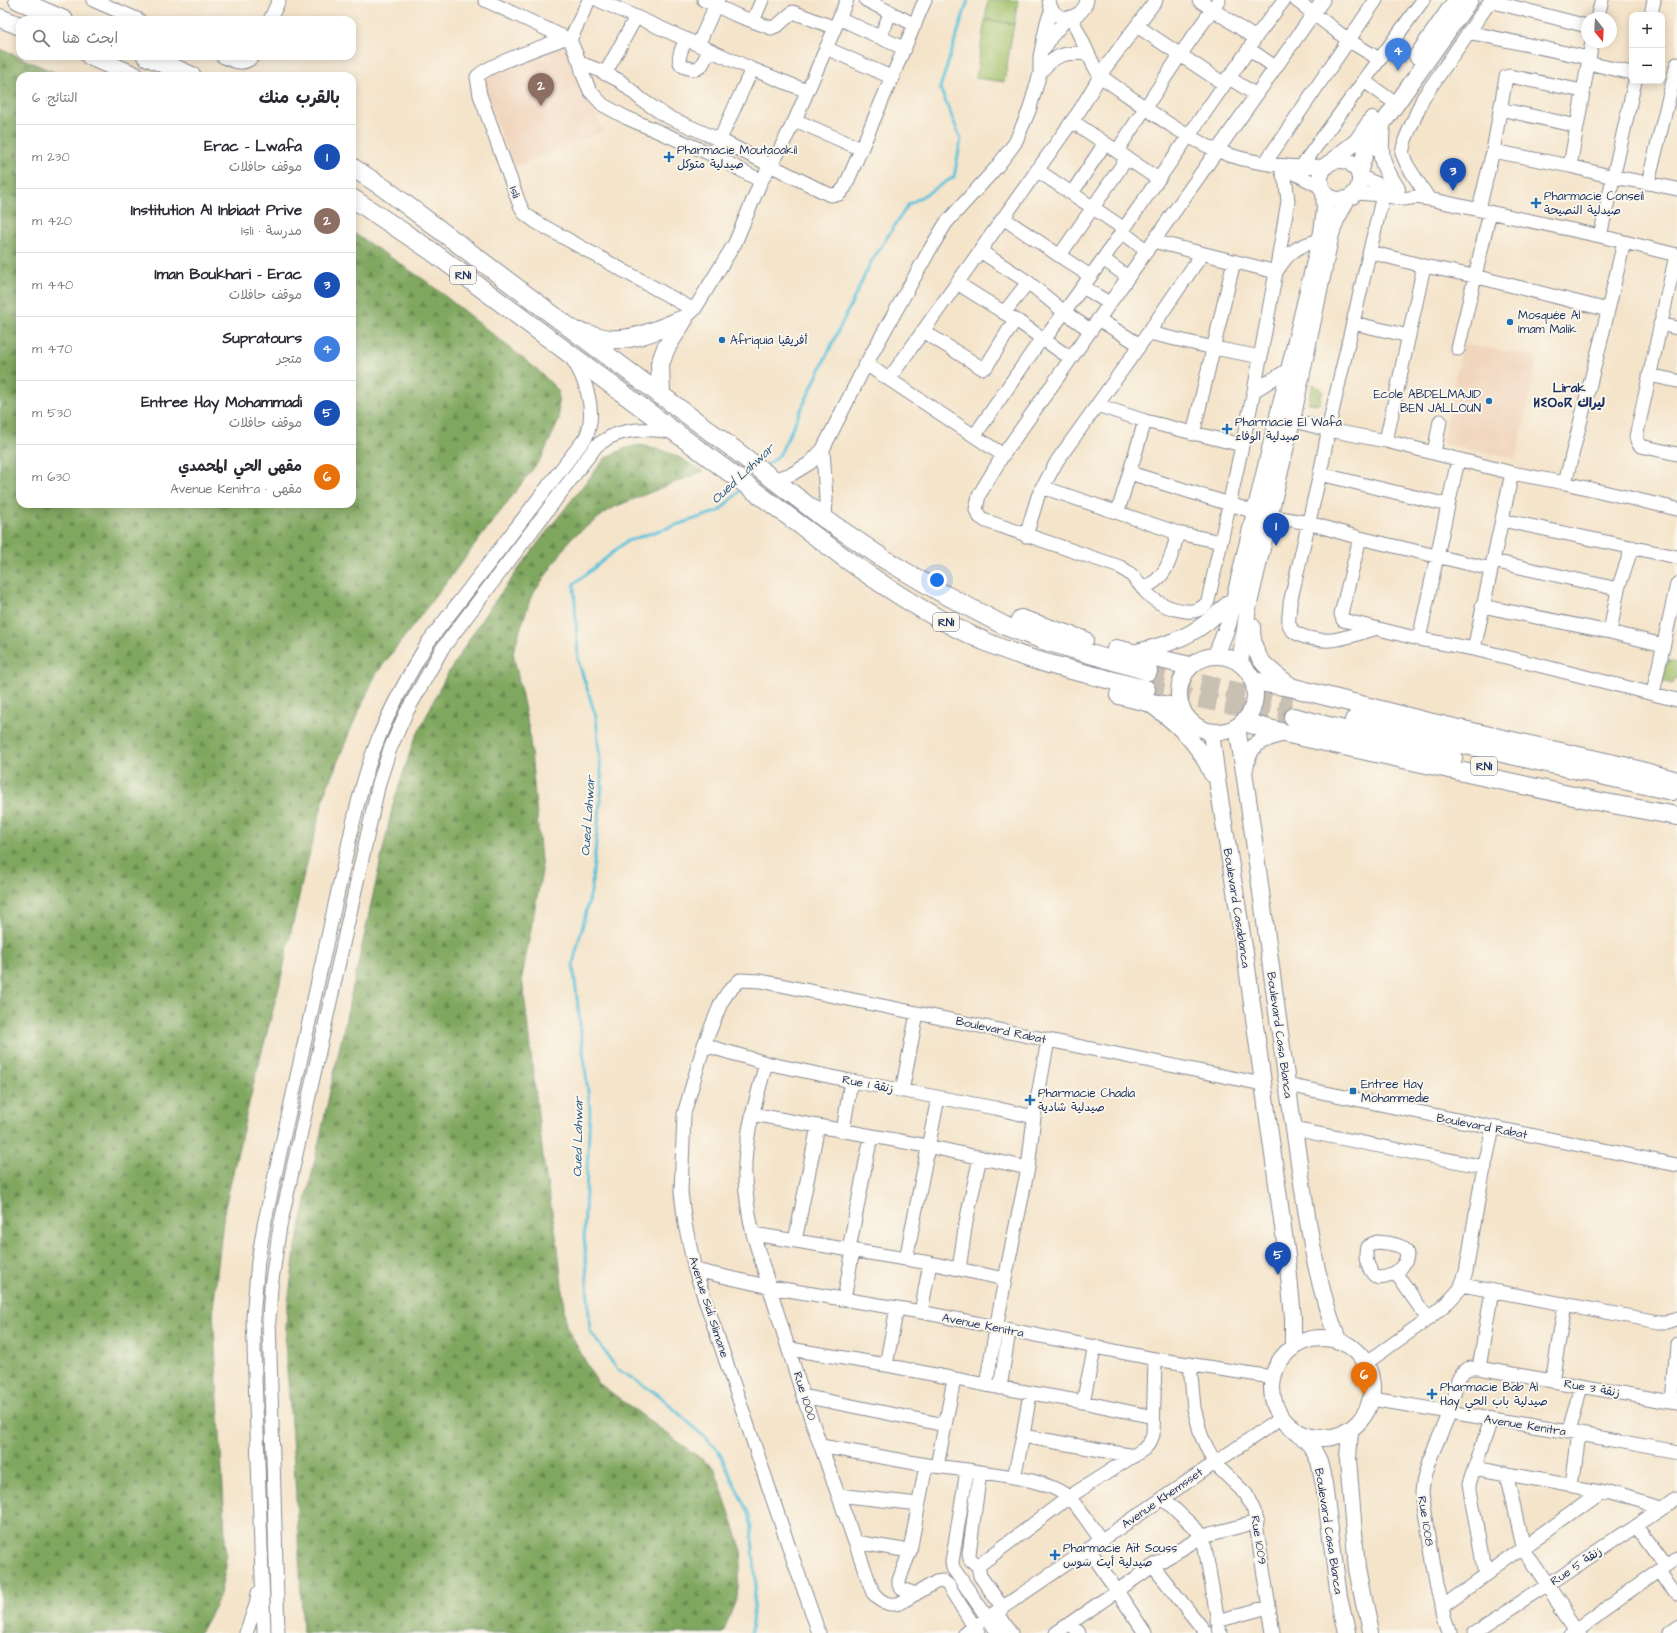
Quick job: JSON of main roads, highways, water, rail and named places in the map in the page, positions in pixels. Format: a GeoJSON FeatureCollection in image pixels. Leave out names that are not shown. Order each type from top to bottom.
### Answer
{"type":"FeatureCollection","features":[{"type":"Feature","properties":{"kind":"highway"},"geometry":{"type":"LineString","coordinates":[[18,0],[55,16]]}},
{"type":"Feature","properties":{"kind":"highway"},"geometry":{"type":"LineString","coordinates":[[0,18],[16,24]]}},
{"type":"Feature","properties":{"kind":"highway"},"geometry":{"type":"LineString","coordinates":[[99,60],[126,72]]}},
{"type":"Feature","properties":{"kind":"highway"},"geometry":{"type":"LineString","coordinates":[[155,60],[183,72]]}},
{"type":"Feature","properties":{"kind":"highway","name":"RN1"},"geometry":{"type":"LineString","coordinates":[[356,170],[384,188],[661,396],[736,450],[825,519],[884,559],[933,588],[999,623],[1046,641],[1148,671]]}},
{"type":"Feature","properties":{"kind":"highway","name":"RN1"},"geometry":{"type":"LineString","coordinates":[[356,201],[430,250],[570,356],[679,434],[810,532],[820,547],[906,612],[960,639],[1029,668],[1147,696]]}},
{"type":"Feature","properties":{"kind":"highway"},"geometry":{"type":"LineString","coordinates":[[573,330],[610,339],[632,338],[653,332],[689,315],[666,348],[660,364],[661,396]]}},
{"type":"Feature","properties":{"kind":"highway"},"geometry":{"type":"LineString","coordinates":[[825,519],[834,520],[845,524],[884,550],[941,582],[1011,615],[1089,642],[1190,666]]}},
{"type":"Feature","properties":{"kind":"highway"},"geometry":{"type":"LineString","coordinates":[[1254,681],[1293,703],[1424,721],[1623,766],[1677,781]]}},
{"type":"Feature","properties":{"kind":"highway"},"geometry":{"type":"LineString","coordinates":[[1147,696],[1181,708]]}},
{"type":"Feature","properties":{"kind":"highway","name":"RN1"},"geometry":{"type":"LineString","coordinates":[[1293,703],[1368,723],[1677,792]]}},
{"type":"Feature","properties":{"kind":"highway","name":"RN1"},"geometry":{"type":"LineString","coordinates":[[1293,703],[1499,770],[1677,810]]}},
{"type":"Feature","properties":{"kind":"highway"},"geometry":{"type":"LineString","coordinates":[[1241,724],[1601,802],[1677,816]]}},
{"type":"Feature","properties":{"kind":"main road"},"geometry":{"type":"LineString","coordinates":[[1216,655],[1225,635],[1262,514],[1331,234],[1336,220],[1360,184],[1360,175],[1368,146],[1382,124],[1390,104],[1456,0]]}},
{"type":"Feature","properties":{"kind":"main road"},"geometry":{"type":"LineString","coordinates":[[1285,418],[1289,369],[1320,240],[1324,216],[1320,176],[1329,164],[1357,141],[1390,104],[1470,0]]}},
{"type":"Feature","properties":{"kind":"main road"},"geometry":{"type":"LineString","coordinates":[[1382,124],[1380,145],[1382,162],[1386,171],[1390,192]]}},
{"type":"Feature","properties":{"kind":"main road"},"geometry":{"type":"LineString","coordinates":[[1329,164],[1344,160],[1349,161],[1357,168],[1360,175]]}},
{"type":"Feature","properties":{"kind":"main road"},"geometry":{"type":"LineString","coordinates":[[1322,190],[1331,198],[1336,200],[1351,196]]}},
{"type":"Feature","properties":{"kind":"main road"},"geometry":{"type":"LineString","coordinates":[[1240,662],[1262,514]]}},
{"type":"Feature","properties":{"kind":"main road"},"geometry":{"type":"LineString","coordinates":[[1132,653],[1157,647],[1186,636],[1206,623],[1235,599]]}},
{"type":"Feature","properties":{"kind":"main road"},"geometry":{"type":"LineString","coordinates":[[1248,608],[1252,619],[1252,641],[1256,652],[1293,703]]}},
{"type":"Feature","properties":{"kind":"main road"},"geometry":{"type":"LineString","coordinates":[[1216,655],[1229,657],[1240,662],[1249,671],[1254,681],[1256,692],[1255,703],[1251,713],[1241,724],[1220,732],[1211,732],[1198,728],[1188,719],[1181,708],[1178,693],[1182,678],[1190,666],[1202,658],[1216,655]]}},
{"type":"Feature","properties":{"kind":"main road"},"geometry":{"type":"LineString","coordinates":[[1147,696],[1189,737],[1209,766],[1218,786]]}},
{"type":"Feature","properties":{"kind":"main road","name":"Boulevard Casa Blanca"},"geometry":{"type":"LineString","coordinates":[[1241,724],[1244,772],[1287,1085],[1312,1249],[1327,1312],[1338,1340]]}},
{"type":"Feature","properties":{"kind":"main road","name":"Boulevard Casablanca"},"geometry":{"type":"LineString","coordinates":[[1211,732],[1218,786],[1245,952],[1262,1084]]}},
{"type":"Feature","properties":{"kind":"main road"},"geometry":{"type":"LineString","coordinates":[[1244,772],[1247,758],[1252,749],[1264,738],[1284,733]]}},
{"type":"Feature","properties":{"kind":"main road","name":"Boulevard Casa Blanca"},"geometry":{"type":"LineString","coordinates":[[1262,1084],[1287,1256],[1293,1317],[1293,1346]]}},
{"type":"Feature","properties":{"kind":"main road"},"geometry":{"type":"LineString","coordinates":[[1322,1338],[1338,1340],[1358,1352],[1366,1363],[1372,1382],[1372,1399],[1366,1414],[1359,1423],[1350,1430],[1334,1437],[1317,1439],[1300,1434],[1289,1428],[1281,1418],[1274,1405],[1271,1392],[1272,1377],[1280,1360],[1293,1346],[1307,1340],[1322,1338]]}},
{"type":"Feature","properties":{"kind":"main road","name":"Boulevard Casa Blanca"},"geometry":{"type":"LineString","coordinates":[[1350,1430],[1348,1459],[1357,1569],[1370,1633]]}},
{"type":"Feature","properties":{"kind":"main road","name":"Boulevard Casa Blanca"},"geometry":{"type":"LineString","coordinates":[[1300,1434],[1312,1447],[1318,1461],[1324,1484],[1339,1597],[1347,1633]]}},
{"type":"Feature","properties":{"kind":"waterway","name":"Oued Lahwar"},"geometry":{"type":"LineString","coordinates":[[766,467],[780,454],[871,262],[908,205],[954,177],[961,139],[940,88],[968,0]]}},
{"type":"Feature","properties":{"kind":"waterway","name":"Oued Lahwar"},"geometry":{"type":"LineString","coordinates":[[742,489],[719,511],[627,541],[574,584],[578,660],[596,717],[602,785],[591,892],[573,964],[590,1110],[584,1233],[590,1331],[617,1369],[659,1395],[718,1450],[750,1517],[756,1581],[751,1633]]}},
{"type":"Feature","properties":{"kind":"tunnel"},"geometry":{"type":"LineString","coordinates":[[1148,671],[1292,704]]}},
{"type":"Feature","properties":{"kind":"tunnel"},"geometry":{"type":"LineString","coordinates":[[1146,689],[1293,717]]}},
{"type":"Feature","properties":{"kind":"place","name":"Supratours"},"geometry":{"type":"Point","coordinates":[1398,71]}},
{"type":"Feature","properties":{"kind":"place","name":"Institution Al Inbiaat Prive"},"geometry":{"type":"Point","coordinates":[541,106]}},
{"type":"Feature","properties":{"kind":"place","name":"Pharmacie Moutaoakil صيدلية متوكل"},"geometry":{"type":"Point","coordinates":[669,157]}},
{"type":"Feature","properties":{"kind":"place","name":"Iman Boukhari - Erac"},"geometry":{"type":"Point","coordinates":[1453,191]}},
{"type":"Feature","properties":{"kind":"place","name":"Pharmacie Conseil صيدلية النصيحة"},"geometry":{"type":"Point","coordinates":[1536,203]}},
{"type":"Feature","properties":{"kind":"place","name":"Mosquée Al Imam Malik"},"geometry":{"type":"Point","coordinates":[1510,322]}},
{"type":"Feature","properties":{"kind":"place","name":"Afriquia أفريقيا"},"geometry":{"type":"Point","coordinates":[722,340]}},
{"type":"Feature","properties":{"kind":"place","name":"Ecole ABDELMAJID BEN JALLOUN"},"geometry":{"type":"Point","coordinates":[1489,401]}},
{"type":"Feature","properties":{"kind":"place","name":"Pharmacie El Wafa صيدلية الوفاء"},"geometry":{"type":"Point","coordinates":[1227,429]}},
{"type":"Feature","properties":{"kind":"place","name":"Erac - Lwafa"},"geometry":{"type":"Point","coordinates":[1276,546]}},
{"type":"Feature","properties":{"kind":"place","name":"Entree Hay Mohammedie"},"geometry":{"type":"Point","coordinates":[1353,1091]}},
{"type":"Feature","properties":{"kind":"place","name":"Pharmacie Chadia صيدلية شادية"},"geometry":{"type":"Point","coordinates":[1030,1100]}},
{"type":"Feature","properties":{"kind":"place","name":"Entree Hay Mohammadi"},"geometry":{"type":"Point","coordinates":[1278,1275]}},
{"type":"Feature","properties":{"kind":"place","name":"Pharmacie Bab Al Hay صيدلية باب الحي"},"geometry":{"type":"Point","coordinates":[1432,1394]}},
{"type":"Feature","properties":{"kind":"place","name":"مقهى الحي المحمدي"},"geometry":{"type":"Point","coordinates":[1364,1395]}},
{"type":"Feature","properties":{"kind":"place","name":"Pharmacie Aït Souss صيدلية أيت سوس"},"geometry":{"type":"Point","coordinates":[1055,1555]}},
{"type":"Feature","properties":{"kind":"district","name":"Lirak ⵍⵉⵔⴰⴽ ليراك"},"geometry":{"type":"Point","coordinates":[1569,394]}}]}
